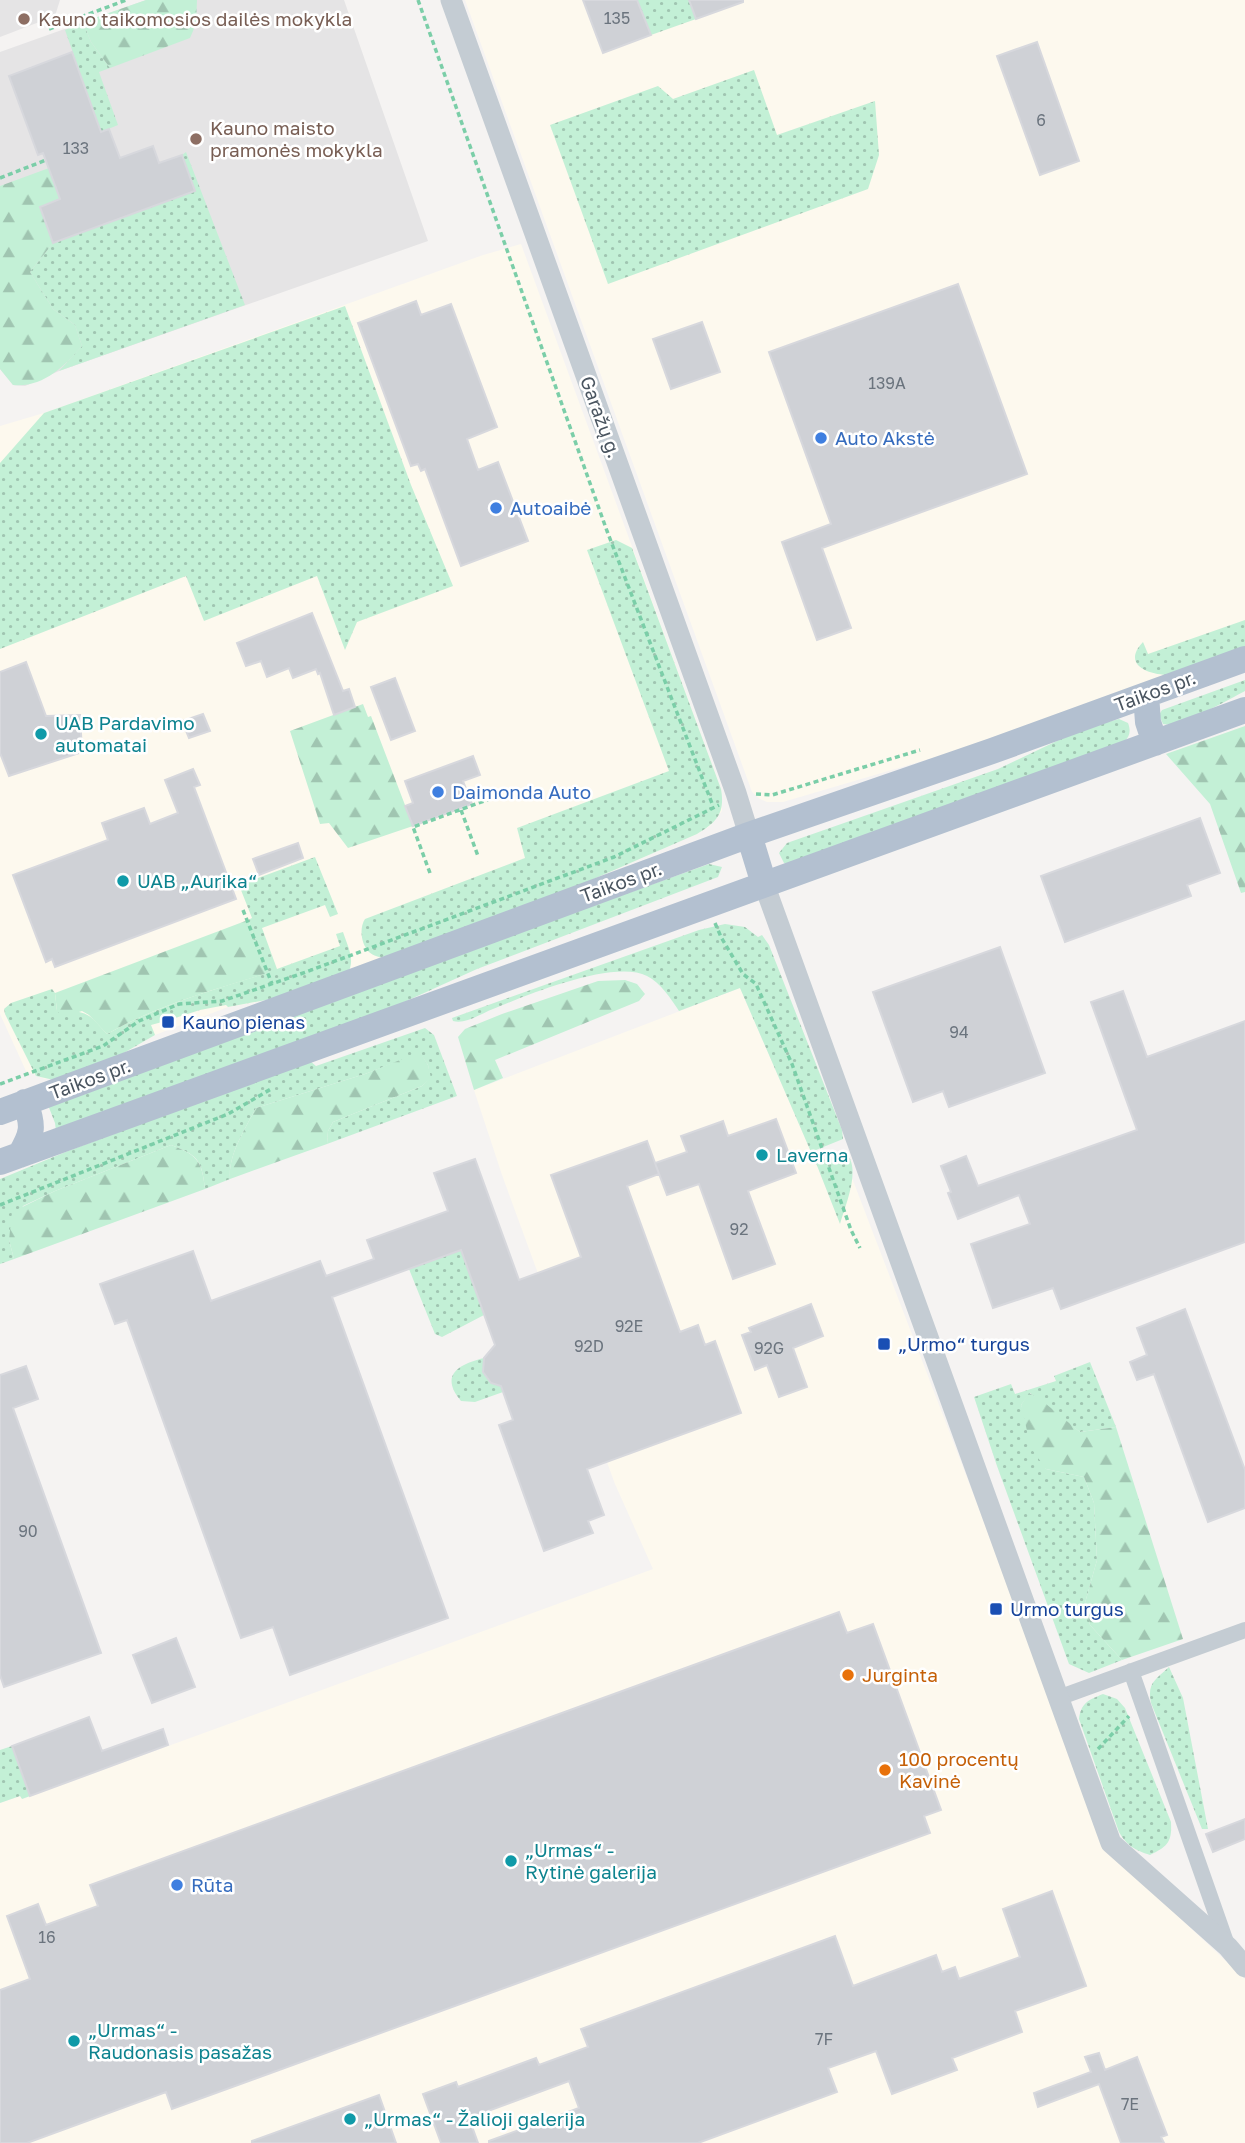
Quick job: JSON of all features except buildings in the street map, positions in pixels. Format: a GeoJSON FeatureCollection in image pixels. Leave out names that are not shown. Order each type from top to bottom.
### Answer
{"type":"FeatureCollection","features":[{"type":"Feature","properties":{"kind":"main road","name":"Taikos pr."},"geometry":{"type":"LineString","coordinates":[[0,1112],[749,835],[1245,659]]}},
{"type":"Feature","properties":{"kind":"main road"},"geometry":{"type":"LineString","coordinates":[[1146,695],[1148,722],[1155,743]]}},
{"type":"Feature","properties":{"kind":"main road"},"geometry":{"type":"LineString","coordinates":[[10,1159],[1245,710]]}},
{"type":"Feature","properties":{"kind":"main road"},"geometry":{"type":"LineString","coordinates":[[749,835],[764,884]]}},
{"type":"Feature","properties":{"kind":"main road"},"geometry":{"type":"LineString","coordinates":[[10,1159],[30,1138],[32,1122],[25,1102]]}},
{"type":"Feature","properties":{"kind":"street","name":"Garažų g."},"geometry":{"type":"LineString","coordinates":[[451,0],[749,835]]}},
{"type":"Feature","properties":{"kind":"street"},"geometry":{"type":"LineString","coordinates":[[764,884],[1111,1843],[1227,1947],[1245,1967]]}},
{"type":"Feature","properties":{"kind":"street"},"geometry":{"type":"LineString","coordinates":[[1058,1698],[1245,1630]]}},
{"type":"Feature","properties":{"kind":"street"},"geometry":{"type":"LineString","coordinates":[[1131,1671],[1227,1947]]}},
{"type":"Feature","properties":{"kind":"path"},"geometry":{"type":"LineString","coordinates":[[49,29],[126,0]]}},
{"type":"Feature","properties":{"kind":"path"},"geometry":{"type":"LineString","coordinates":[[0,1084],[103,1046],[139,1021],[179,1004],[222,1001],[614,857],[713,806],[607,531],[418,0]]}},
{"type":"Feature","properties":{"kind":"path"},"geometry":{"type":"LineString","coordinates":[[0,178],[46,160]]}},
{"type":"Feature","properties":{"kind":"path"},"geometry":{"type":"LineString","coordinates":[[772,795],[924,749]]}},
{"type":"Feature","properties":{"kind":"path"},"geometry":{"type":"LineString","coordinates":[[430,873],[413,827],[495,797]]}},
{"type":"Feature","properties":{"kind":"path"},"geometry":{"type":"LineString","coordinates":[[461,810],[478,856]]}},
{"type":"Feature","properties":{"kind":"path"},"geometry":{"type":"LineString","coordinates":[[243,909],[272,984]]}},
{"type":"Feature","properties":{"kind":"path"},"geometry":{"type":"LineString","coordinates":[[716,925],[743,974],[756,984],[787,1053],[860,1248]]}},
{"type":"Feature","properties":{"kind":"path"},"geometry":{"type":"LineString","coordinates":[[0,1205],[229,1114],[280,1083]]}},
{"type":"Feature","properties":{"kind":"path"},"geometry":{"type":"LineString","coordinates":[[1083,1766],[1142,1702]]}},
{"type":"Feature","properties":{"kind":"shaded area","name":"Kauno taikomosios dailės mokykla"},"geometry":{"type":"Polygon","coordinates":[[[0,0],[60,0],[55,16],[0,37],[0,0]]]}},
{"type":"Feature","properties":{"kind":"shaded area","name":"Kauno maisto pramonės mokykla"},"geometry":{"type":"Polygon","coordinates":[[[146,0],[344,0],[428,241],[59,371],[25,386],[13,385],[0,369],[0,52],[146,0]]]}},
{"type":"Feature","properties":{"kind":"shaded area"},"geometry":{"type":"Polygon","coordinates":[[[465,0],[1245,0],[1245,648],[946,754],[783,802],[760,799],[752,792],[465,0]]]}},
{"type":"Feature","properties":{"kind":"shaded area"},"geometry":{"type":"Polygon","coordinates":[[[521,244],[721,789],[722,811],[710,826],[697,834],[543,901],[257,1002],[228,1007],[155,1035],[122,1054],[45,1079],[26,1071],[0,1014],[0,426],[44,413],[483,255],[521,244]]]}},
{"type":"Feature","properties":{"kind":"shaded area"},"geometry":{"type":"Polygon","coordinates":[[[740,988],[840,1223],[852,1178],[979,1509],[1103,1846],[1245,1979],[1245,2143],[0,2143],[0,1803],[21,1796],[23,1799],[653,1569],[615,1484],[502,1175],[474,1090],[740,988]]]}},
{"type":"Feature","properties":{"kind":"green space"},"geometry":{"type":"Polygon","coordinates":[[[146,0],[197,0],[196,24],[190,38],[110,68],[91,42],[83,22],[146,0]]]}},
{"type":"Feature","properties":{"kind":"green space"},"geometry":{"type":"Polygon","coordinates":[[[637,0],[689,0],[696,19],[651,35],[637,0]]]}},
{"type":"Feature","properties":{"kind":"green space"},"geometry":{"type":"Polygon","coordinates":[[[83,22],[91,42],[110,68],[99,72],[118,125],[101,132],[65,30],[83,22]]]}},
{"type":"Feature","properties":{"kind":"green space"},"geometry":{"type":"Polygon","coordinates":[[[754,70],[777,135],[875,101],[879,155],[868,189],[608,284],[550,125],[658,86],[673,99],[754,70]]]}},
{"type":"Feature","properties":{"kind":"green space"},"geometry":{"type":"Polygon","coordinates":[[[186,152],[245,305],[59,371],[82,346],[75,325],[53,309],[30,272],[53,243],[195,191],[182,155],[186,152]]]}},
{"type":"Feature","properties":{"kind":"green space"},"geometry":{"type":"Polygon","coordinates":[[[49,168],[60,199],[40,207],[53,243],[30,272],[53,309],[75,325],[82,346],[60,368],[43,380],[13,385],[0,369],[0,186],[49,168]]]}},
{"type":"Feature","properties":{"kind":"green space"},"geometry":{"type":"Polygon","coordinates":[[[345,306],[411,485],[453,586],[357,622],[345,650],[317,576],[204,621],[186,576],[0,649],[0,463],[44,413],[345,306]]]}},
{"type":"Feature","properties":{"kind":"green space"},"geometry":{"type":"Polygon","coordinates":[[[616,540],[632,548],[721,789],[722,804],[718,816],[697,834],[543,901],[386,959],[372,954],[366,949],[363,940],[362,927],[365,919],[525,858],[517,828],[669,771],[587,550],[616,540]]]}},
{"type":"Feature","properties":{"kind":"green space"},"geometry":{"type":"Polygon","coordinates":[[[1245,620],[1245,648],[1169,675],[1146,671],[1136,663],[1137,650],[1143,642],[1148,654],[1245,620]]]}},
{"type":"Feature","properties":{"kind":"green space"},"geometry":{"type":"Polygon","coordinates":[[[1245,680],[1245,691],[1191,718],[1163,724],[1159,715],[1162,710],[1245,680]]]}},
{"type":"Feature","properties":{"kind":"green space"},"geometry":{"type":"Polygon","coordinates":[[[363,704],[368,717],[371,716],[413,826],[348,848],[329,823],[320,824],[290,731],[363,704]]]}},
{"type":"Feature","properties":{"kind":"green space"},"geometry":{"type":"Polygon","coordinates":[[[1119,719],[1129,726],[1128,738],[1124,742],[789,864],[784,863],[779,853],[787,843],[998,769],[1082,729],[1119,719]]]}},
{"type":"Feature","properties":{"kind":"green space"},"geometry":{"type":"Polygon","coordinates":[[[1245,726],[1245,892],[1241,893],[1210,804],[1166,754],[1245,726]]]}},
{"type":"Feature","properties":{"kind":"green space"},"geometry":{"type":"Polygon","coordinates":[[[315,857],[338,914],[330,917],[325,905],[262,928],[277,969],[340,946],[336,934],[343,932],[351,959],[347,974],[282,997],[200,1010],[175,1018],[174,1014],[161,1018],[162,1022],[151,1025],[155,1035],[122,1054],[54,1080],[36,1076],[5,1014],[4,1009],[11,1003],[52,989],[57,1011],[86,1014],[107,1034],[166,1006],[267,973],[248,920],[252,918],[239,885],[315,857]]]}},
{"type":"Feature","properties":{"kind":"green space"},"geometry":{"type":"Polygon","coordinates":[[[709,864],[722,867],[718,877],[477,969],[391,1008],[56,1131],[48,1105],[709,864]]]}},
{"type":"Feature","properties":{"kind":"green space"},"geometry":{"type":"Polygon","coordinates":[[[248,920],[268,973],[166,1006],[107,1034],[82,1011],[63,1017],[57,1011],[55,993],[248,920]]]}},
{"type":"Feature","properties":{"kind":"green space"},"geometry":{"type":"Polygon","coordinates":[[[725,924],[745,927],[758,937],[762,935],[769,945],[842,1130],[843,1139],[811,1152],[740,988],[679,1011],[657,983],[647,976],[632,972],[614,972],[570,981],[468,1020],[453,1021],[452,1018],[699,930],[725,924]]]}},
{"type":"Feature","properties":{"kind":"green space"},"geometry":{"type":"Polygon","coordinates":[[[625,980],[637,984],[645,994],[639,1001],[495,1060],[503,1078],[474,1090],[458,1037],[465,1029],[598,981],[625,980]]]}},
{"type":"Feature","properties":{"kind":"green space"},"geometry":{"type":"Polygon","coordinates":[[[425,1028],[434,1035],[457,1096],[327,1144],[328,1131],[333,1122],[422,1086],[430,1078],[428,1065],[420,1053],[365,1074],[256,1108],[234,1152],[230,1179],[205,1189],[197,1160],[171,1145],[23,1206],[9,1240],[14,1259],[0,1264],[0,1179],[310,1061],[316,1066],[425,1028]]]}},
{"type":"Feature","properties":{"kind":"green space"},"geometry":{"type":"Polygon","coordinates":[[[420,1052],[428,1065],[431,1078],[422,1086],[333,1122],[328,1131],[327,1144],[230,1179],[234,1152],[256,1108],[365,1074],[420,1052]]]}},
{"type":"Feature","properties":{"kind":"green space"},"geometry":{"type":"Polygon","coordinates":[[[171,1145],[197,1160],[205,1189],[14,1259],[9,1240],[12,1212],[55,1191],[171,1145]]]}},
{"type":"Feature","properties":{"kind":"green space"},"geometry":{"type":"Polygon","coordinates":[[[844,1153],[851,1161],[853,1169],[840,1224],[816,1163],[844,1153]]]}},
{"type":"Feature","properties":{"kind":"green space"},"geometry":{"type":"Polygon","coordinates":[[[461,1250],[484,1315],[442,1337],[435,1334],[409,1269],[461,1250]]]}},
{"type":"Feature","properties":{"kind":"green space"},"geometry":{"type":"Polygon","coordinates":[[[484,1358],[491,1383],[501,1386],[503,1392],[475,1402],[461,1401],[452,1384],[455,1372],[460,1367],[484,1358]]]}},
{"type":"Feature","properties":{"kind":"green space"},"geometry":{"type":"Polygon","coordinates":[[[1090,1362],[1116,1427],[1080,1432],[1030,1393],[1021,1405],[1046,1469],[1084,1477],[1094,1503],[1097,1560],[1085,1603],[1090,1625],[1122,1660],[1089,1673],[1069,1664],[974,1397],[1011,1384],[1015,1394],[1056,1381],[1054,1376],[1090,1362]]]}},
{"type":"Feature","properties":{"kind":"green space"},"geometry":{"type":"Polygon","coordinates":[[[1029,1393],[1080,1432],[1116,1427],[1183,1639],[1122,1660],[1090,1625],[1085,1603],[1097,1560],[1094,1503],[1084,1477],[1046,1469],[1031,1448],[1021,1405],[1029,1393]]]}},
{"type":"Feature","properties":{"kind":"green space"},"geometry":{"type":"Polygon","coordinates":[[[1169,1667],[1183,1698],[1208,1829],[1202,1829],[1151,1703],[1151,1686],[1169,1667]]]}},
{"type":"Feature","properties":{"kind":"green space"},"geometry":{"type":"Polygon","coordinates":[[[1103,1694],[1117,1699],[1125,1708],[1171,1822],[1168,1843],[1150,1855],[1132,1847],[1119,1832],[1079,1719],[1081,1709],[1086,1703],[1103,1694]]]}},
{"type":"Feature","properties":{"kind":"green space"},"geometry":{"type":"Polygon","coordinates":[[[12,1746],[30,1796],[22,1799],[20,1796],[0,1803],[0,1750],[12,1746]]]}},
{"type":"Feature","properties":{"kind":"place","name":"Kauno taikomosios dailės mokykla"},"geometry":{"type":"Point","coordinates":[24,19]}},
{"type":"Feature","properties":{"kind":"place","name":"Kauno maisto pramonės mokykla"},"geometry":{"type":"Point","coordinates":[196,139]}},
{"type":"Feature","properties":{"kind":"place","name":"Auto Akstė"},"geometry":{"type":"Point","coordinates":[821,438]}},
{"type":"Feature","properties":{"kind":"place","name":"Autoaibė"},"geometry":{"type":"Point","coordinates":[496,508]}},
{"type":"Feature","properties":{"kind":"place","name":"UAB Pardavimo automatai"},"geometry":{"type":"Point","coordinates":[41,734]}},
{"type":"Feature","properties":{"kind":"place","name":"Daimonda Auto"},"geometry":{"type":"Point","coordinates":[438,792]}},
{"type":"Feature","properties":{"kind":"place","name":"UAB „Aurika“"},"geometry":{"type":"Point","coordinates":[123,881]}},
{"type":"Feature","properties":{"kind":"place","name":"Kauno pienas"},"geometry":{"type":"Point","coordinates":[168,1022]}},
{"type":"Feature","properties":{"kind":"place","name":"Laverna"},"geometry":{"type":"Point","coordinates":[762,1155]}},
{"type":"Feature","properties":{"kind":"place","name":"„Urmo“ turgus"},"geometry":{"type":"Point","coordinates":[884,1344]}},
{"type":"Feature","properties":{"kind":"place","name":"Urmo turgus"},"geometry":{"type":"Point","coordinates":[996,1609]}},
{"type":"Feature","properties":{"kind":"place","name":"Jurginta"},"geometry":{"type":"Point","coordinates":[848,1675]}},
{"type":"Feature","properties":{"kind":"place","name":"100 procentų Kavinė"},"geometry":{"type":"Point","coordinates":[885,1770]}},
{"type":"Feature","properties":{"kind":"place","name":"„Urmas“ - Rytinė galerija"},"geometry":{"type":"Point","coordinates":[511,1861]}},
{"type":"Feature","properties":{"kind":"place","name":"Rūta"},"geometry":{"type":"Point","coordinates":[177,1885]}},
{"type":"Feature","properties":{"kind":"place","name":"„Urmas“ - Raudonasis pasažas"},"geometry":{"type":"Point","coordinates":[74,2041]}},
{"type":"Feature","properties":{"kind":"place","name":"„Urmas“ - Žalioji galerija"},"geometry":{"type":"Point","coordinates":[350,2119]}}]}
